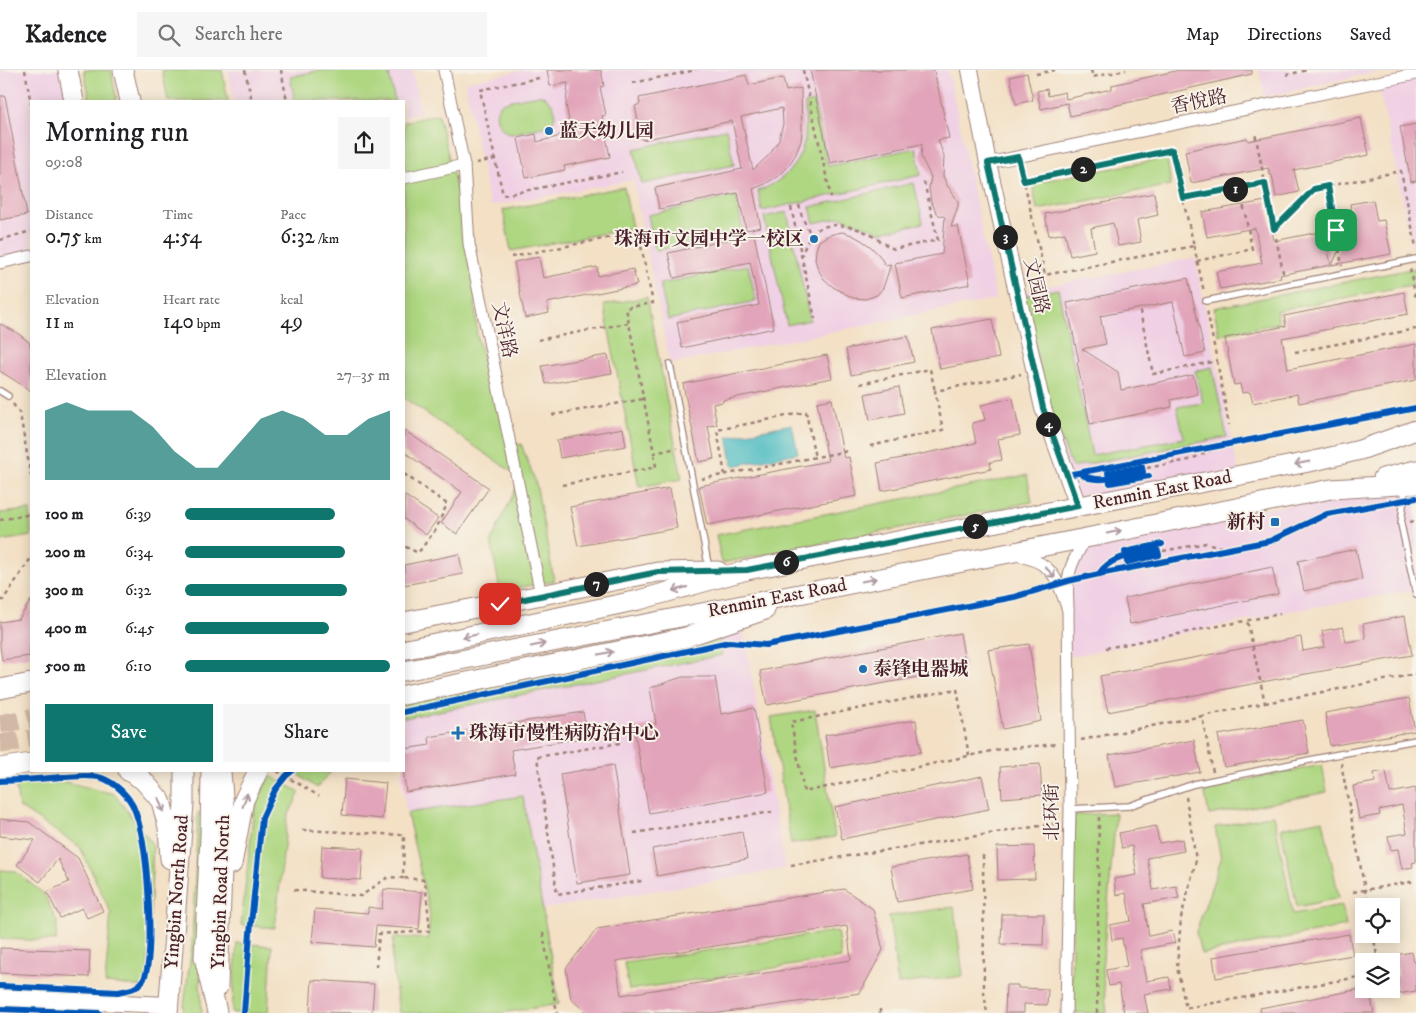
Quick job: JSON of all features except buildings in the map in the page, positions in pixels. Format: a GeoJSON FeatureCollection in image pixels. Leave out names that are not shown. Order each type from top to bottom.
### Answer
{"type":"FeatureCollection","features":[{"type":"Feature","properties":{"kind":"main road"},"geometry":{"type":"LineString","coordinates":[[68,70],[74,100]]}},
{"type":"Feature","properties":{"kind":"main road"},"geometry":{"type":"LineString","coordinates":[[123,70],[130,100]]}},
{"type":"Feature","properties":{"kind":"main road","name":"Renmin East Road"},"geometry":{"type":"LineString","coordinates":[[408,649],[639,600],[747,570],[1338,456],[1416,430]]}},
{"type":"Feature","properties":{"kind":"main road"},"geometry":{"type":"LineString","coordinates":[[1338,456],[1416,443]]}},
{"type":"Feature","properties":{"kind":"main road"},"geometry":{"type":"LineString","coordinates":[[1331,488],[1416,470]]}},
{"type":"Feature","properties":{"kind":"main road","name":"Renmin East Road"},"geometry":{"type":"LineString","coordinates":[[405,670],[1086,538],[1331,488],[1411,485]]}},
{"type":"Feature","properties":{"kind":"main road"},"geometry":{"type":"LineString","coordinates":[[405,622],[658,572],[747,570]]}},
{"type":"Feature","properties":{"kind":"main road"},"geometry":{"type":"LineString","coordinates":[[405,695],[686,637],[826,588]]}},
{"type":"Feature","properties":{"kind":"main road"},"geometry":{"type":"LineString","coordinates":[[405,610],[460,612]]}},
{"type":"Feature","properties":{"kind":"main road"},"geometry":{"type":"LineString","coordinates":[[0,689],[30,683]]}},
{"type":"Feature","properties":{"kind":"main road"},"geometry":{"type":"LineString","coordinates":[[0,699],[30,694]]}},
{"type":"Feature","properties":{"kind":"main road"},"geometry":{"type":"LineString","coordinates":[[0,768],[30,764]]}},
{"type":"Feature","properties":{"kind":"main road"},"geometry":{"type":"LineString","coordinates":[[130,772],[143,780],[161,801],[168,828],[174,932]]}},
{"type":"Feature","properties":{"kind":"main road","name":"Yingbin North Road"},"geometry":{"type":"LineString","coordinates":[[168,1009],[184,803],[184,772]]}},
{"type":"Feature","properties":{"kind":"main road"},"geometry":{"type":"LineString","coordinates":[[211,772],[204,957],[217,1013]]}},
{"type":"Feature","properties":{"kind":"main road","name":"Yingbin Road North"},"geometry":{"type":"LineString","coordinates":[[217,1013],[224,808],[221,772]]}},
{"type":"Feature","properties":{"kind":"main road"},"geometry":{"type":"LineString","coordinates":[[222,898],[232,862],[244,800],[258,772]]}},
{"type":"Feature","properties":{"kind":"street","name":"文洋路"},"geometry":{"type":"LineString","coordinates":[[444,70],[464,165],[469,244],[541,596]]}},
{"type":"Feature","properties":{"kind":"street","name":"文园路"},"geometry":{"type":"LineString","coordinates":[[970,70],[988,163],[1043,408],[1078,506]]}},
{"type":"Feature","properties":{"kind":"street","name":"香悅路"},"geometry":{"type":"LineString","coordinates":[[988,163],[1416,74]]}},
{"type":"Feature","properties":{"kind":"street"},"geometry":{"type":"LineString","coordinates":[[405,178],[464,165]]}},
{"type":"Feature","properties":{"kind":"street"},"geometry":{"type":"LineString","coordinates":[[0,262],[30,256]]}},
{"type":"Feature","properties":{"kind":"street","name":"北环街"},"geometry":{"type":"LineString","coordinates":[[1066,1013],[1070,821],[1068,581],[1074,559],[1086,538]]}},
{"type":"Feature","properties":{"kind":"street","name":"北环街"},"geometry":{"type":"LineString","coordinates":[[1007,553],[1039,562],[1052,572],[1059,584],[1068,610]]}},
{"type":"Feature","properties":{"kind":"street"},"geometry":{"type":"LineString","coordinates":[[0,998],[168,1009]]}},
{"type":"Feature","properties":{"kind":"lane"},"geometry":{"type":"LineString","coordinates":[[1206,300],[1416,259]]}},
{"type":"Feature","properties":{"kind":"lane"},"geometry":{"type":"LineString","coordinates":[[670,364],[710,571]]}},
{"type":"Feature","properties":{"kind":"lane"},"geometry":{"type":"LineString","coordinates":[[0,391],[8,396]]}},
{"type":"Feature","properties":{"kind":"lane"},"geometry":{"type":"LineString","coordinates":[[1411,485],[1401,524],[1416,594]]}},
{"type":"Feature","properties":{"kind":"lane"},"geometry":{"type":"LineString","coordinates":[[1070,809],[1128,806],[1215,780],[1416,740]]}},
{"type":"Feature","properties":{"kind":"path"},"geometry":{"type":"LineString","coordinates":[[25,70],[30,100]]}},
{"type":"Feature","properties":{"kind":"path"},"geometry":{"type":"LineString","coordinates":[[245,70],[252,100]]}},
{"type":"Feature","properties":{"kind":"path"},"geometry":{"type":"LineString","coordinates":[[280,70],[287,100]]}},
{"type":"Feature","properties":{"kind":"path"},"geometry":{"type":"LineString","coordinates":[[633,83],[696,70]]}},
{"type":"Feature","properties":{"kind":"path"},"geometry":{"type":"LineString","coordinates":[[803,70],[831,198]]}},
{"type":"Feature","properties":{"kind":"path"},"geometry":{"type":"LineString","coordinates":[[1036,74],[1055,70]]}},
{"type":"Feature","properties":{"kind":"path"},"geometry":{"type":"LineString","coordinates":[[1091,70],[1093,77],[1126,70]]}},
{"type":"Feature","properties":{"kind":"path"},"geometry":{"type":"LineString","coordinates":[[1286,74],[1308,70]]}},
{"type":"Feature","properties":{"kind":"path"},"geometry":{"type":"LineString","coordinates":[[539,78],[480,90],[503,195],[622,172]]}},
{"type":"Feature","properties":{"kind":"path"},"geometry":{"type":"LineString","coordinates":[[1255,133],[1286,285]]}},
{"type":"Feature","properties":{"kind":"path"},"geometry":{"type":"LineString","coordinates":[[1024,181],[1172,150],[1206,300],[1229,425]]}},
{"type":"Feature","properties":{"kind":"path"},"geometry":{"type":"LineString","coordinates":[[1018,157],[1045,275],[1194,246]]}},
{"type":"Feature","properties":{"kind":"path"},"geometry":{"type":"LineString","coordinates":[[464,165],[495,159]]}},
{"type":"Feature","properties":{"kind":"path"},"geometry":{"type":"LineString","coordinates":[[1274,229],[1314,189],[1401,171],[1416,247]]}},
{"type":"Feature","properties":{"kind":"path"},"geometry":{"type":"LineString","coordinates":[[801,257],[812,235],[820,228],[829,225],[843,226],[862,231],[894,249],[938,240],[923,178]]}},
{"type":"Feature","properties":{"kind":"path"},"geometry":{"type":"LineString","coordinates":[[1183,198],[1265,183]]}},
{"type":"Feature","properties":{"kind":"path"},"geometry":{"type":"LineString","coordinates":[[1328,186],[1344,273]]}},
{"type":"Feature","properties":{"kind":"path"},"geometry":{"type":"LineString","coordinates":[[1197,261],[1252,249],[1240,188]]}},
{"type":"Feature","properties":{"kind":"path"},"geometry":{"type":"LineString","coordinates":[[799,206],[812,235]]}},
{"type":"Feature","properties":{"kind":"path"},"geometry":{"type":"LineString","coordinates":[[791,207],[815,319]]}},
{"type":"Feature","properties":{"kind":"path"},"geometry":{"type":"LineString","coordinates":[[0,240],[30,231]]}},
{"type":"Feature","properties":{"kind":"path"},"geometry":{"type":"LineString","coordinates":[[511,257],[638,232],[653,303],[626,308],[656,468],[562,485]]}},
{"type":"Feature","properties":{"kind":"path"},"geometry":{"type":"LineString","coordinates":[[1408,261],[1416,299]]}},
{"type":"Feature","properties":{"kind":"path"},"geometry":{"type":"LineString","coordinates":[[1140,311],[1153,374],[1217,361]]}},
{"type":"Feature","properties":{"kind":"path"},"geometry":{"type":"LineString","coordinates":[[538,340],[628,323]]}},
{"type":"Feature","properties":{"kind":"path"},"geometry":{"type":"LineString","coordinates":[[1295,352],[1416,329]]}},
{"type":"Feature","properties":{"kind":"path"},"geometry":{"type":"LineString","coordinates":[[860,384],[930,369],[943,430],[870,446]]}},
{"type":"Feature","properties":{"kind":"path"},"geometry":{"type":"LineString","coordinates":[[935,391],[1035,372]]}},
{"type":"Feature","properties":{"kind":"path"},"geometry":{"type":"LineString","coordinates":[[8,396],[20,414],[30,470]]}},
{"type":"Feature","properties":{"kind":"path"},"geometry":{"type":"LineString","coordinates":[[552,415],[643,399]]}},
{"type":"Feature","properties":{"kind":"path"},"geometry":{"type":"LineString","coordinates":[[725,475],[717,430],[806,412],[815,458]]}},
{"type":"Feature","properties":{"kind":"path"},"geometry":{"type":"LineString","coordinates":[[1195,451],[1233,443]]}},
{"type":"Feature","properties":{"kind":"path"},"geometry":{"type":"LineString","coordinates":[[1144,469],[1190,460],[1224,445]]}},
{"type":"Feature","properties":{"kind":"path"},"geometry":{"type":"LineString","coordinates":[[654,453],[686,447]]}},
{"type":"Feature","properties":{"kind":"path"},"geometry":{"type":"LineString","coordinates":[[692,481],[848,451]]}},
{"type":"Feature","properties":{"kind":"path"},"geometry":{"type":"LineString","coordinates":[[405,475],[447,504],[436,528],[418,553],[405,546]]}},
{"type":"Feature","properties":{"kind":"path"},"geometry":{"type":"LineString","coordinates":[[0,520],[30,514]]}},
{"type":"Feature","properties":{"kind":"path"},"geometry":{"type":"LineString","coordinates":[[1160,552],[1206,542],[1229,549]]}},
{"type":"Feature","properties":{"kind":"path"},"geometry":{"type":"LineString","coordinates":[[1210,552],[1237,547]]}},
{"type":"Feature","properties":{"kind":"path"},"geometry":{"type":"LineString","coordinates":[[0,600],[2,600],[30,559]]}},
{"type":"Feature","properties":{"kind":"path"},"geometry":{"type":"LineString","coordinates":[[1106,648],[1280,614]]}},
{"type":"Feature","properties":{"kind":"path"},"geometry":{"type":"LineString","coordinates":[[1248,620],[1265,703]]}},
{"type":"Feature","properties":{"kind":"path"},"geometry":{"type":"LineString","coordinates":[[969,756],[956,690],[791,722],[804,792],[1000,750],[1070,743],[1416,674]]}},
{"type":"Feature","properties":{"kind":"path"},"geometry":{"type":"LineString","coordinates":[[1202,716],[1215,780]]}},
{"type":"Feature","properties":{"kind":"path"},"geometry":{"type":"LineString","coordinates":[[620,743],[537,757],[557,894],[642,881]]}},
{"type":"Feature","properties":{"kind":"path"},"geometry":{"type":"LineString","coordinates":[[1339,754],[1366,898]]}},
{"type":"Feature","properties":{"kind":"path"},"geometry":{"type":"LineString","coordinates":[[279,772],[319,796]]}},
{"type":"Feature","properties":{"kind":"path"},"geometry":{"type":"LineString","coordinates":[[281,783],[291,772]]}},
{"type":"Feature","properties":{"kind":"path"},"geometry":{"type":"LineString","coordinates":[[1184,788],[1196,860],[1181,918],[1177,967],[1186,1008],[1355,978]]}},
{"type":"Feature","properties":{"kind":"path"},"geometry":{"type":"LineString","coordinates":[[1096,1013],[1099,808]]}},
{"type":"Feature","properties":{"kind":"path"},"geometry":{"type":"LineString","coordinates":[[634,833],[772,812]]}},
{"type":"Feature","properties":{"kind":"path"},"geometry":{"type":"LineString","coordinates":[[791,865],[1070,821]]}},
{"type":"Feature","properties":{"kind":"path"},"geometry":{"type":"LineString","coordinates":[[302,830],[404,834],[402,878]]}},
{"type":"Feature","properties":{"kind":"path"},"geometry":{"type":"LineString","coordinates":[[983,855],[984,992],[987,1013]]}},
{"type":"Feature","properties":{"kind":"path"},"geometry":{"type":"LineString","coordinates":[[294,890],[361,896],[388,877],[425,880],[430,932],[379,934],[376,967]]}},
{"type":"Feature","properties":{"kind":"path"},"geometry":{"type":"LineString","coordinates":[[1353,892],[1416,881]]}},
{"type":"Feature","properties":{"kind":"path"},"geometry":{"type":"LineString","coordinates":[[544,933],[557,1013]]}},
{"type":"Feature","properties":{"kind":"shaded area"},"geometry":{"type":"Polygon","coordinates":[[[0,70],[68,70],[74,100],[30,100],[30,256],[0,262],[0,70]]]}},
{"type":"Feature","properties":{"kind":"shaded area"},"geometry":{"type":"Polygon","coordinates":[[[228,70],[412,70],[421,112],[405,116],[405,100],[234,100],[228,70]]]}},
{"type":"Feature","properties":{"kind":"shaded area","name":"珠海市文园中学一校区"},"geometry":{"type":"Polygon","coordinates":[[[524,70],[948,70],[996,299],[670,364],[633,180],[490,206],[465,82],[524,70]]]}},
{"type":"Feature","properties":{"kind":"shaded area"},"geometry":{"type":"Polygon","coordinates":[[[1259,70],[1384,70],[1265,97],[1259,70]]]}},
{"type":"Feature","properties":{"kind":"shaded area"},"geometry":{"type":"Polygon","coordinates":[[[1416,74],[1416,259],[1415,259],[1378,82],[1416,74]]]}},
{"type":"Feature","properties":{"kind":"shaded area"},"geometry":{"type":"Polygon","coordinates":[[[1195,258],[1239,475],[1078,505],[1017,292],[1195,258]]]}},
{"type":"Feature","properties":{"kind":"shaded area"},"geometry":{"type":"Polygon","coordinates":[[[1416,484],[1416,590],[1296,610],[1069,657],[1071,573],[1086,538],[1416,484]]]}},
{"type":"Feature","properties":{"kind":"shaded area"},"geometry":{"type":"Polygon","coordinates":[[[742,618],[785,869],[543,909],[523,796],[407,813],[400,772],[405,772],[405,695],[742,618]]]}},
{"type":"Feature","properties":{"kind":"green space"},"geometry":{"type":"Polygon","coordinates":[[[84,70],[111,70],[117,100],[90,100],[84,70]]]}},
{"type":"Feature","properties":{"kind":"green space"},"geometry":{"type":"Polygon","coordinates":[[[162,70],[222,70],[228,100],[168,100],[162,70]]]}},
{"type":"Feature","properties":{"kind":"green space"},"geometry":{"type":"Polygon","coordinates":[[[321,70],[388,70],[395,100],[295,100],[290,77],[321,70]]]}},
{"type":"Feature","properties":{"kind":"green space"},"geometry":{"type":"Polygon","coordinates":[[[539,95],[548,99],[554,108],[554,118],[548,126],[511,134],[502,129],[496,115],[499,106],[510,100],[539,95]]]}},
{"type":"Feature","properties":{"kind":"green space"},"geometry":{"type":"Polygon","coordinates":[[[814,102],[828,166],[916,148],[921,175],[762,211],[758,191],[783,177],[796,162],[805,135],[805,104],[814,102]]]}},
{"type":"Feature","properties":{"kind":"green space"},"geometry":{"type":"Polygon","coordinates":[[[438,114],[463,214],[479,294],[475,303],[477,337],[509,446],[521,444],[536,483],[554,581],[500,591],[491,541],[521,478],[405,399],[405,122],[438,114]]]}},
{"type":"Feature","properties":{"kind":"green space"},"geometry":{"type":"Polygon","coordinates":[[[726,129],[734,165],[642,184],[634,149],[726,129]]]}},
{"type":"Feature","properties":{"kind":"green space"},"geometry":{"type":"Polygon","coordinates":[[[1167,158],[1171,185],[1037,210],[1032,183],[1167,158]]]}},
{"type":"Feature","properties":{"kind":"green space"},"geometry":{"type":"Polygon","coordinates":[[[914,183],[923,223],[881,232],[840,217],[814,223],[810,207],[914,183]]]}},
{"type":"Feature","properties":{"kind":"green space"},"geometry":{"type":"Polygon","coordinates":[[[624,187],[632,228],[511,251],[503,210],[624,187]]]}},
{"type":"Feature","properties":{"kind":"green space"},"geometry":{"type":"Polygon","coordinates":[[[736,196],[743,232],[655,251],[648,215],[736,196]]]}},
{"type":"Feature","properties":{"kind":"green space"},"geometry":{"type":"Polygon","coordinates":[[[787,212],[810,320],[787,325],[764,217],[787,212]]]}},
{"type":"Feature","properties":{"kind":"green space"},"geometry":{"type":"Polygon","coordinates":[[[748,265],[756,301],[668,320],[660,284],[748,265]]]}},
{"type":"Feature","properties":{"kind":"green space"},"geometry":{"type":"Polygon","coordinates":[[[1416,268],[1416,284],[1276,311],[1279,323],[1219,335],[1214,308],[1416,268]]]}},
{"type":"Feature","properties":{"kind":"green space"},"geometry":{"type":"Polygon","coordinates":[[[1058,289],[1092,455],[1184,438],[1177,407],[1203,403],[1195,371],[1212,367],[1227,437],[1072,467],[1048,405],[1024,296],[1058,289]]]}},
{"type":"Feature","properties":{"kind":"green space"},"geometry":{"type":"Polygon","coordinates":[[[647,297],[682,479],[639,487],[604,305],[647,297]]]}},
{"type":"Feature","properties":{"kind":"green space"},"geometry":{"type":"Polygon","coordinates":[[[1027,475],[1032,502],[722,563],[716,535],[1027,475]]]}},
{"type":"Feature","properties":{"kind":"green space"},"geometry":{"type":"Polygon","coordinates":[[[30,510],[30,536],[0,541],[0,513],[30,510]]]}},
{"type":"Feature","properties":{"kind":"green space"},"geometry":{"type":"Polygon","coordinates":[[[718,637],[722,655],[405,718],[405,703],[718,637]]]}},
{"type":"Feature","properties":{"kind":"green space"},"geometry":{"type":"Polygon","coordinates":[[[815,710],[835,837],[791,844],[771,717],[815,710]]]}},
{"type":"Feature","properties":{"kind":"green space"},"geometry":{"type":"Polygon","coordinates":[[[1322,765],[1327,792],[1209,815],[1204,788],[1322,765]]]}},
{"type":"Feature","properties":{"kind":"green space"},"geometry":{"type":"Polygon","coordinates":[[[294,772],[330,772],[317,788],[294,772]]]}},
{"type":"Feature","properties":{"kind":"green space"},"geometry":{"type":"Polygon","coordinates":[[[270,776],[300,792],[287,818],[275,928],[241,925],[254,808],[270,776]]]}},
{"type":"Feature","properties":{"kind":"green space"},"geometry":{"type":"Polygon","coordinates":[[[66,782],[114,794],[153,845],[147,987],[105,983],[111,913],[80,847],[19,807],[15,783],[66,782]]]}},
{"type":"Feature","properties":{"kind":"green space"},"geometry":{"type":"Polygon","coordinates":[[[523,796],[559,1004],[502,1013],[399,1013],[392,960],[394,937],[428,939],[430,914],[407,813],[523,796]]]}},
{"type":"Feature","properties":{"kind":"green space"},"geometry":{"type":"Polygon","coordinates":[[[198,812],[203,815],[198,944],[202,1013],[183,1013],[192,945],[198,812]]]}},
{"type":"Feature","properties":{"kind":"green space"},"geometry":{"type":"Polygon","coordinates":[[[1116,813],[1102,970],[1107,1013],[1071,1013],[1074,815],[1116,813]]]}},
{"type":"Feature","properties":{"kind":"green space"},"geometry":{"type":"Polygon","coordinates":[[[1274,815],[1293,914],[1342,905],[1346,926],[1201,954],[1196,932],[1221,859],[1215,827],[1274,815]]]}},
{"type":"Feature","properties":{"kind":"green space"},"geometry":{"type":"Polygon","coordinates":[[[1323,820],[1339,898],[1297,907],[1281,828],[1323,820]]]}},
{"type":"Feature","properties":{"kind":"green space"},"geometry":{"type":"Polygon","coordinates":[[[0,870],[15,871],[44,894],[57,922],[56,941],[0,939],[0,870]]]}},
{"type":"Feature","properties":{"kind":"green space"},"geometry":{"type":"Polygon","coordinates":[[[954,907],[963,976],[898,984],[889,916],[954,907]]]}},
{"type":"Feature","properties":{"kind":"green space"},"geometry":{"type":"Polygon","coordinates":[[[837,931],[841,958],[629,990],[624,963],[837,931]]]}},
{"type":"Feature","properties":{"kind":"green space"},"geometry":{"type":"Polygon","coordinates":[[[237,943],[272,946],[268,1013],[232,1013],[237,943]]]}},
{"type":"Feature","properties":{"kind":"water"},"geometry":{"type":"Polygon","coordinates":[[[792,424],[798,453],[733,466],[727,437],[792,424]]]}},
{"type":"Feature","properties":{"kind":"tunnel"},"geometry":{"type":"LineString","coordinates":[[0,724],[30,718]]}},
{"type":"Feature","properties":{"kind":"tunnel"},"geometry":{"type":"LineString","coordinates":[[0,744],[30,739]]}},
{"type":"Feature","properties":{"kind":"cycle path"},"geometry":{"type":"LineString","coordinates":[[1067,475],[1416,408]]}},
{"type":"Feature","properties":{"kind":"cycle path"},"geometry":{"type":"LineString","coordinates":[[1080,473],[1093,479],[1102,479],[1110,478],[1143,472],[1142,467],[1108,473],[1110,483],[1149,476]]}},
{"type":"Feature","properties":{"kind":"cycle path"},"geometry":{"type":"LineString","coordinates":[[405,712],[729,642],[766,645],[1014,597],[1099,574],[1270,541],[1327,514],[1416,498]]}},
{"type":"Feature","properties":{"kind":"cycle path"},"geometry":{"type":"LineString","coordinates":[[1099,574],[1117,559],[1125,557],[1133,555],[1158,551],[1159,555],[1127,562],[1125,552],[1162,544]]}},
{"type":"Feature","properties":{"kind":"cycle path"},"geometry":{"type":"LineString","coordinates":[[244,1013],[262,818],[275,790],[291,772]]}},
{"type":"Feature","properties":{"kind":"cycle path"},"geometry":{"type":"LineString","coordinates":[[0,781],[92,776],[107,780],[124,793],[135,810],[142,838],[145,855],[150,937],[146,972],[142,982],[132,989],[118,992],[0,986]]}},
{"type":"Feature","properties":{"kind":"cycle path"},"geometry":{"type":"LineString","coordinates":[[0,1009],[99,1013]]}},
{"type":"Feature","properties":{"kind":"place","name":"蓝天幼儿园"},"geometry":{"type":"Point","coordinates":[549,131]}},
{"type":"Feature","properties":{"kind":"place","name":"珠海市文园中学一校区"},"geometry":{"type":"Point","coordinates":[814,239]}},
{"type":"Feature","properties":{"kind":"place","name":"新村"},"geometry":{"type":"Point","coordinates":[1275,522]}},
{"type":"Feature","properties":{"kind":"place","name":"泰锋电器城"},"geometry":{"type":"Point","coordinates":[863,669]}},
{"type":"Feature","properties":{"kind":"place","name":"珠海市慢性病防治中心"},"geometry":{"type":"Point","coordinates":[458,733]}},
{"type":"Feature","properties":{"kind":"route"},"geometry":{"type":"LineString","coordinates":[[500,604],[658,572],[747,570],[1078,506],[1043,408],[988,163],[1018,157],[1024,181],[1172,150],[1183,198],[1265,183],[1274,229],[1314,189],[1328,186],[1336,230]]}}]}
